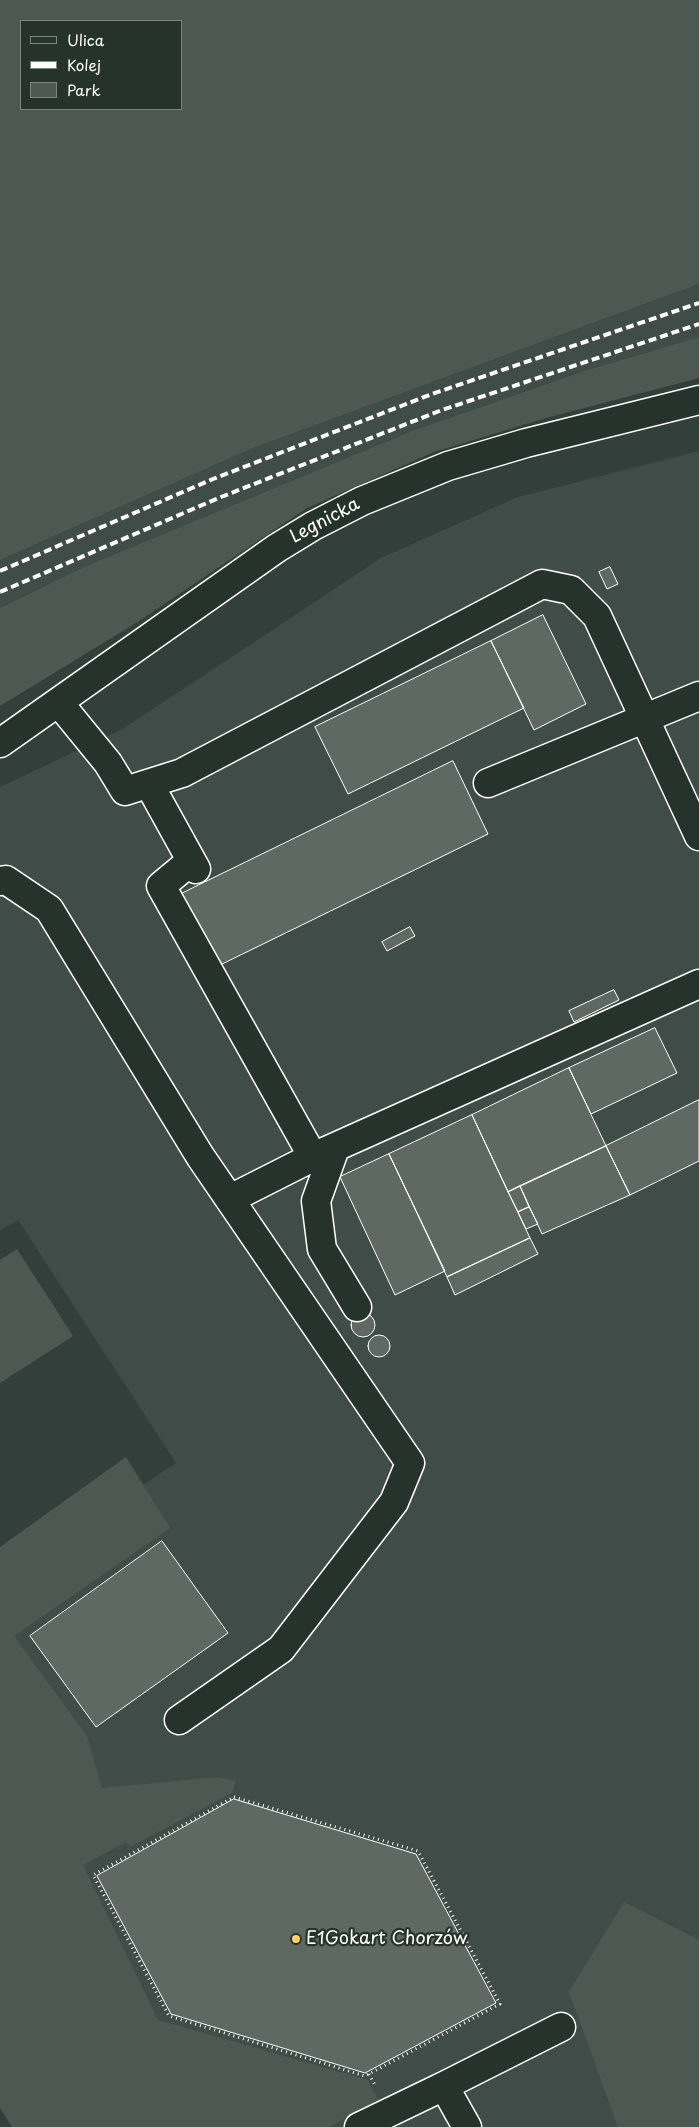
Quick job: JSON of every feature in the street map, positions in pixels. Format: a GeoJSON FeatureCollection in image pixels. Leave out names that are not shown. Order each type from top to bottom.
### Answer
{"type":"FeatureCollection","features":[{"type":"Feature","properties":{"kind":"street","name":"Legnicka"},"geometry":{"type":"LineString","coordinates":[[0,743],[277,548],[313,526],[362,501],[448,466],[500,450],[699,400]]}},
{"type":"Feature","properties":{"kind":"street"},"geometry":{"type":"LineString","coordinates":[[59,703],[108,763],[125,791],[182,773],[542,584],[570,590],[597,616],[699,836]]}},
{"type":"Feature","properties":{"kind":"street"},"geometry":{"type":"LineString","coordinates":[[488,784],[699,696]]}},
{"type":"Feature","properties":{"kind":"street"},"geometry":{"type":"LineString","coordinates":[[149,784],[194,865],[161,886],[316,1156],[316,1201],[322,1249],[357,1307]]}},
{"type":"Feature","properties":{"kind":"street"},"geometry":{"type":"LineString","coordinates":[[0,881],[6,880],[49,909],[200,1156],[410,1464],[394,1502],[281,1649],[179,1720]]}},
{"type":"Feature","properties":{"kind":"street"},"geometry":{"type":"LineString","coordinates":[[230,1199],[316,1156],[699,984]]}},
{"type":"Feature","properties":{"kind":"street"},"geometry":{"type":"LineString","coordinates":[[359,2127],[561,2027]]}},
{"type":"Feature","properties":{"kind":"street"},"geometry":{"type":"LineString","coordinates":[[444,2086],[467,2127]]}},
{"type":"Feature","properties":{"kind":"path"},"geometry":{"type":"LineString","coordinates":[[234,1796],[418,1851],[500,2004],[365,2076],[169,2016],[93,1875],[234,1796]]}},
{"type":"Feature","properties":{"kind":"shaded area"},"geometry":{"type":"Polygon","coordinates":[[[699,284],[699,337],[584,371],[412,431],[86,566],[0,608],[0,560],[253,448],[699,284]]]}},
{"type":"Feature","properties":{"kind":"shaded area"},"geometry":{"type":"Polygon","coordinates":[[[699,451],[699,2127],[46,2127],[0,1581],[176,1463],[18,1220],[0,1231],[0,787],[121,730],[381,558],[518,497],[699,451]]]}},
{"type":"Feature","properties":{"kind":"green space"},"geometry":{"type":"Polygon","coordinates":[[[0,0],[699,0],[699,284],[253,448],[0,560],[0,0]]]}},
{"type":"Feature","properties":{"kind":"green space"},"geometry":{"type":"Polygon","coordinates":[[[699,337],[699,378],[546,418],[434,452],[307,508],[136,623],[0,706],[0,608],[86,566],[412,431],[584,371],[699,337]]]}},
{"type":"Feature","properties":{"kind":"green space"},"geometry":{"type":"Polygon","coordinates":[[[17,1249],[73,1336],[0,1383],[0,1260],[17,1249]]]}},
{"type":"Feature","properties":{"kind":"green space"},"geometry":{"type":"Polygon","coordinates":[[[126,1457],[170,1528],[14,1636],[87,1736],[102,1788],[218,1777],[236,1781],[232,1793],[130,1847],[126,1842],[83,1865],[158,2020],[368,2080],[379,2101],[329,2127],[12,2127],[0,2108],[0,1547],[126,1457]]]}},
{"type":"Feature","properties":{"kind":"green space"},"geometry":{"type":"Polygon","coordinates":[[[624,1902],[699,1940],[699,2127],[618,2127],[569,1992],[624,1902]]]}},
{"type":"Feature","properties":{"kind":"building"},"geometry":{"type":"Polygon","coordinates":[[[610,567],[618,584],[607,589],[599,572],[610,567]]]}},
{"type":"Feature","properties":{"kind":"building"},"geometry":{"type":"Polygon","coordinates":[[[543,615],[586,704],[534,730],[491,641],[543,615]]]}},
{"type":"Feature","properties":{"kind":"building"},"geometry":{"type":"Polygon","coordinates":[[[491,641],[524,708],[348,794],[315,727],[491,641]]]}},
{"type":"Feature","properties":{"kind":"building"},"geometry":{"type":"Polygon","coordinates":[[[453,761],[488,834],[216,967],[181,894],[453,761]]]}},
{"type":"Feature","properties":{"kind":"building"},"geometry":{"type":"Polygon","coordinates":[[[410,927],[415,936],[387,951],[382,942],[410,927]]]}},
{"type":"Feature","properties":{"kind":"building"},"geometry":{"type":"Polygon","coordinates":[[[614,990],[619,1000],[574,1022],[569,1011],[614,990]]]}},
{"type":"Feature","properties":{"kind":"building"},"geometry":{"type":"Polygon","coordinates":[[[655,1028],[677,1073],[591,1114],[569,1068],[655,1028]]]}},
{"type":"Feature","properties":{"kind":"building"},"geometry":{"type":"Polygon","coordinates":[[[569,1068],[606,1146],[508,1192],[472,1115],[569,1068]]]}},
{"type":"Feature","properties":{"kind":"building"},"geometry":{"type":"Polygon","coordinates":[[[699,1100],[699,1161],[630,1195],[606,1146],[699,1100]]]}},
{"type":"Feature","properties":{"kind":"building"},"geometry":{"type":"Polygon","coordinates":[[[472,1115],[530,1238],[447,1277],[389,1154],[472,1115]]]}},
{"type":"Feature","properties":{"kind":"building"},"geometry":{"type":"Polygon","coordinates":[[[606,1146],[630,1195],[542,1234],[520,1186],[606,1146]]]}},
{"type":"Feature","properties":{"kind":"building"},"geometry":{"type":"Polygon","coordinates":[[[389,1154],[445,1271],[395,1295],[340,1177],[389,1154]]]}},
{"type":"Feature","properties":{"kind":"building"},"geometry":{"type":"Polygon","coordinates":[[[520,1186],[529,1207],[518,1212],[508,1192],[520,1186]]]}},
{"type":"Feature","properties":{"kind":"building"},"geometry":{"type":"Polygon","coordinates":[[[529,1207],[538,1224],[526,1229],[518,1212],[529,1207]]]}},
{"type":"Feature","properties":{"kind":"building"},"geometry":{"type":"Polygon","coordinates":[[[530,1238],[538,1254],[455,1295],[447,1277],[530,1238]]]}},
{"type":"Feature","properties":{"kind":"building"},"geometry":{"type":"Polygon","coordinates":[[[363,1313],[371,1317],[375,1325],[371,1333],[363,1337],[355,1333],[351,1325],[355,1317],[363,1313]]]}},
{"type":"Feature","properties":{"kind":"building"},"geometry":{"type":"Polygon","coordinates":[[[379,1335],[387,1338],[390,1346],[387,1354],[379,1357],[371,1354],[368,1346],[371,1338],[379,1335]]]}},
{"type":"Feature","properties":{"kind":"building"},"geometry":{"type":"Polygon","coordinates":[[[162,1541],[228,1633],[96,1727],[30,1636],[162,1541]]]}},
{"type":"Feature","properties":{"kind":"building","name":"E1Gokart Chorzów"},"geometry":{"type":"Polygon","coordinates":[[[234,1799],[416,1854],[496,2003],[365,2073],[171,2014],[97,1876],[234,1799]]]}},
{"type":"Feature","properties":{"kind":"railway"},"geometry":{"type":"LineString","coordinates":[[0,571],[213,479],[432,394],[699,303]]}},
{"type":"Feature","properties":{"kind":"railway"},"geometry":{"type":"LineString","coordinates":[[0,592],[221,497],[442,410],[699,324]]}},
{"type":"Feature","properties":{"kind":"place","name":"E1Gokart Chorzów"},"geometry":{"type":"Point","coordinates":[296,1939]}}]}
